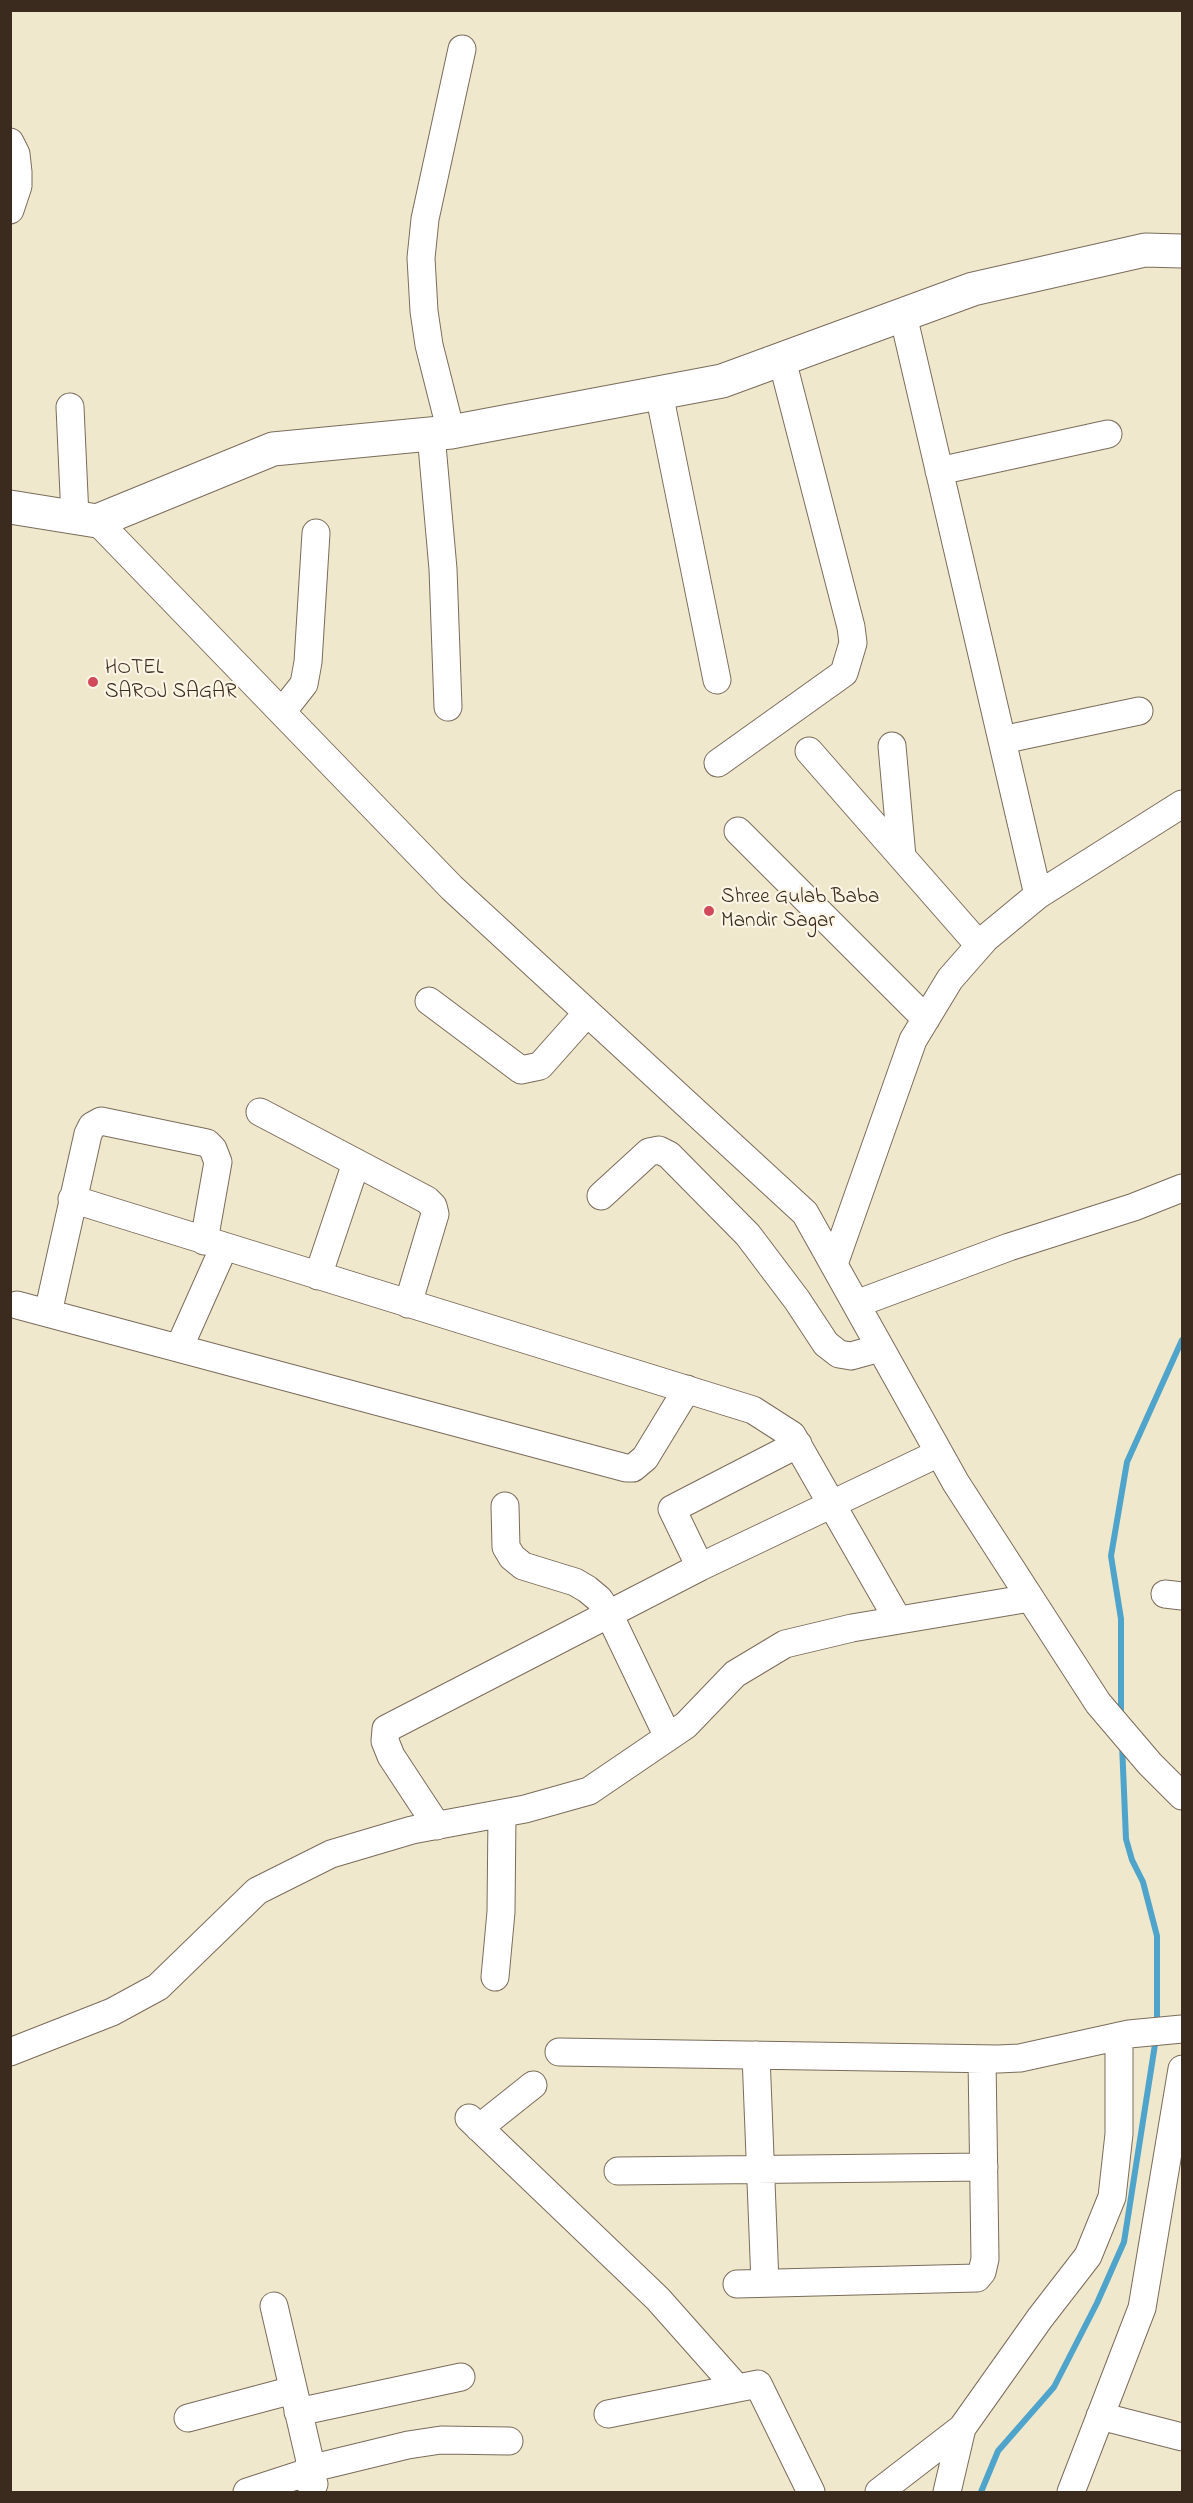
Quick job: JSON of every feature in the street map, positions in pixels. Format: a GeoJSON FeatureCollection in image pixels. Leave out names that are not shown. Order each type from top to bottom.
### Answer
{"type":"FeatureCollection","features":[{"type":"Feature","properties":{"kind":"main road"},"geometry":{"type":"LineString","coordinates":[[10,507],[86,519],[273,449],[441,433],[722,381],[974,290],[1145,250],[1182,250]]}},
{"type":"Feature","properties":{"kind":"street"},"geometry":{"type":"LineString","coordinates":[[448,707],[441,433],[424,311],[421,258],[425,219],[462,49]]}},
{"type":"Feature","properties":{"kind":"street"},"geometry":{"type":"LineString","coordinates":[[10,142],[16,154],[18,186],[10,210]]}},
{"type":"Feature","properties":{"kind":"street"},"geometry":{"type":"LineString","coordinates":[[903,315],[1038,895]]}},
{"type":"Feature","properties":{"kind":"street"},"geometry":{"type":"LineString","coordinates":[[718,763],[844,673],[853,643],[852,627],[782,360]]}},
{"type":"Feature","properties":{"kind":"street"},"geometry":{"type":"LineString","coordinates":[[659,393],[717,680]]}},
{"type":"Feature","properties":{"kind":"street"},"geometry":{"type":"LineString","coordinates":[[70,407],[86,519],[282,712],[452,888],[805,1213],[956,1484],[1098,1702],[1150,1764],[1182,1796]]}},
{"type":"Feature","properties":{"kind":"street"},"geometry":{"type":"LineString","coordinates":[[939,471],[1108,434]]}},
{"type":"Feature","properties":{"kind":"street"},"geometry":{"type":"LineString","coordinates":[[282,712],[304,684],[316,533]]}},
{"type":"Feature","properties":{"kind":"street"},"geometry":{"type":"LineString","coordinates":[[1002,740],[1139,711]]}},
{"type":"Feature","properties":{"kind":"street"},"geometry":{"type":"LineString","coordinates":[[892,746],[902,857]]}},
{"type":"Feature","properties":{"kind":"street"},"geometry":{"type":"LineString","coordinates":[[809,751],[979,945]]}},
{"type":"Feature","properties":{"kind":"street"},"geometry":{"type":"LineString","coordinates":[[834,1264],[913,1040],[950,979],[979,945],[1038,895],[1182,804]]}},
{"type":"Feature","properties":{"kind":"street"},"geometry":{"type":"LineString","coordinates":[[738,831],[926,1019]]}},
{"type":"Feature","properties":{"kind":"street"},"geometry":{"type":"LineString","coordinates":[[429,1000],[521,1070],[540,1066],[587,1013]]}},
{"type":"Feature","properties":{"kind":"street"},"geometry":{"type":"LineString","coordinates":[[260,1112],[427,1200],[433,1206],[435,1214],[408,1304]]}},
{"type":"Feature","properties":{"kind":"street"},"geometry":{"type":"LineString","coordinates":[[48,1313],[72,1199],[92,1126],[101,1121],[207,1143],[213,1149],[218,1162],[214,1244],[179,1348]]}},
{"type":"Feature","properties":{"kind":"street"},"geometry":{"type":"LineString","coordinates":[[601,1196],[649,1152],[659,1150],[669,1155],[748,1235],[797,1300],[826,1344],[839,1354],[851,1356],[880,1348]]}},
{"type":"Feature","properties":{"kind":"street"},"geometry":{"type":"LineString","coordinates":[[318,1276],[356,1163]]}},
{"type":"Feature","properties":{"kind":"street"},"geometry":{"type":"LineString","coordinates":[[856,1304],[1009,1247],[1134,1207],[1182,1188]]}},
{"type":"Feature","properties":{"kind":"street"},"geometry":{"type":"LineString","coordinates":[[72,1199],[753,1410],[792,1435],[898,1620]]}},
{"type":"Feature","properties":{"kind":"street"},"geometry":{"type":"LineString","coordinates":[[17,1305],[626,1468],[633,1468],[645,1458],[687,1389]]}},
{"type":"Feature","properties":{"kind":"street"},"geometry":{"type":"LineString","coordinates":[[700,1567],[672,1509],[798,1444]]}},
{"type":"Feature","properties":{"kind":"street"},"geometry":{"type":"LineString","coordinates":[[437,1826],[390,1756],[385,1740],[386,1729],[700,1567],[939,1453]]}},
{"type":"Feature","properties":{"kind":"street"},"geometry":{"type":"LineString","coordinates":[[506,1506],[506,1547],[512,1557],[522,1566],[575,1582],[587,1589],[609,1614],[668,1737]]}},
{"type":"Feature","properties":{"kind":"street"},"geometry":{"type":"LineString","coordinates":[[10,2052],[112,2012],[158,1987],[257,1891],[331,1854],[412,1830],[525,1809],[589,1791],[686,1725],[735,1674],[785,1644],[852,1628],[1030,1598]]}},
{"type":"Feature","properties":{"kind":"street"},"geometry":{"type":"LineString","coordinates":[[495,1977],[501,1912],[502,1814]]}},
{"type":"Feature","properties":{"kind":"street"},"geometry":{"type":"LineString","coordinates":[[560,2052],[1020,2058],[1124,2035],[1182,2029]]}},
{"type":"Feature","properties":{"kind":"street"},"geometry":{"type":"LineString","coordinates":[[879,2493],[962,2428],[1040,2318],[1088,2256],[1112,2197],[1119,2134],[1124,2035]]}},
{"type":"Feature","properties":{"kind":"street"},"geometry":{"type":"LineString","coordinates":[[756,2055],[765,2283]]}},
{"type":"Feature","properties":{"kind":"street"},"geometry":{"type":"LineString","coordinates":[[737,2284],[977,2278],[982,2272],[985,2259],[982,2059]]}},
{"type":"Feature","properties":{"kind":"street"},"geometry":{"type":"LineString","coordinates":[[1071,2493],[1142,2308],[1182,2069]]}},
{"type":"Feature","properties":{"kind":"street"},"geometry":{"type":"LineString","coordinates":[[533,2085],[474,2123],[658,2300],[737,2388]]}},
{"type":"Feature","properties":{"kind":"street"},"geometry":{"type":"LineString","coordinates":[[618,2171],[984,2167]]}},
{"type":"Feature","properties":{"kind":"street"},"geometry":{"type":"LineString","coordinates":[[273,2306],[310,2462],[308,2480]]}},
{"type":"Feature","properties":{"kind":"street"},"geometry":{"type":"LineString","coordinates":[[188,2418],[461,2377]]}},
{"type":"Feature","properties":{"kind":"street"},"geometry":{"type":"LineString","coordinates":[[608,2414],[758,2384],[811,2493]]}},
{"type":"Feature","properties":{"kind":"street"},"geometry":{"type":"LineString","coordinates":[[1100,2416],[1182,2437]]}},
{"type":"Feature","properties":{"kind":"street"},"geometry":{"type":"LineString","coordinates":[[949,2492],[962,2428]]}},
{"type":"Feature","properties":{"kind":"street"},"geometry":{"type":"LineString","coordinates":[[247,2493],[299,2475],[308,2480],[408,2445],[441,2440],[509,2441]]}},
{"type":"Feature","properties":{"kind":"waterway"},"geometry":{"type":"LineString","coordinates":[[1121,1715],[1121,1619],[1111,1556],[1127,1462],[1182,1340]]}},
{"type":"Feature","properties":{"kind":"waterway"},"geometry":{"type":"LineString","coordinates":[[1122,1744],[1126,1839],[1132,1860],[1143,1882],[1157,1936],[1157,2025]]}},
{"type":"Feature","properties":{"kind":"waterway"},"geometry":{"type":"LineString","coordinates":[[981,2492],[998,2451],[1054,2387],[1097,2303],[1124,2242],[1156,2038]]}},
{"type":"Feature","properties":{"kind":"place","name":"HOTEL SAROJ SAGAR"},"geometry":{"type":"Point","coordinates":[93,682]}},
{"type":"Feature","properties":{"kind":"place","name":"Shree Gulab Baba Mandir Sagar"},"geometry":{"type":"Point","coordinates":[709,911]}}]}
